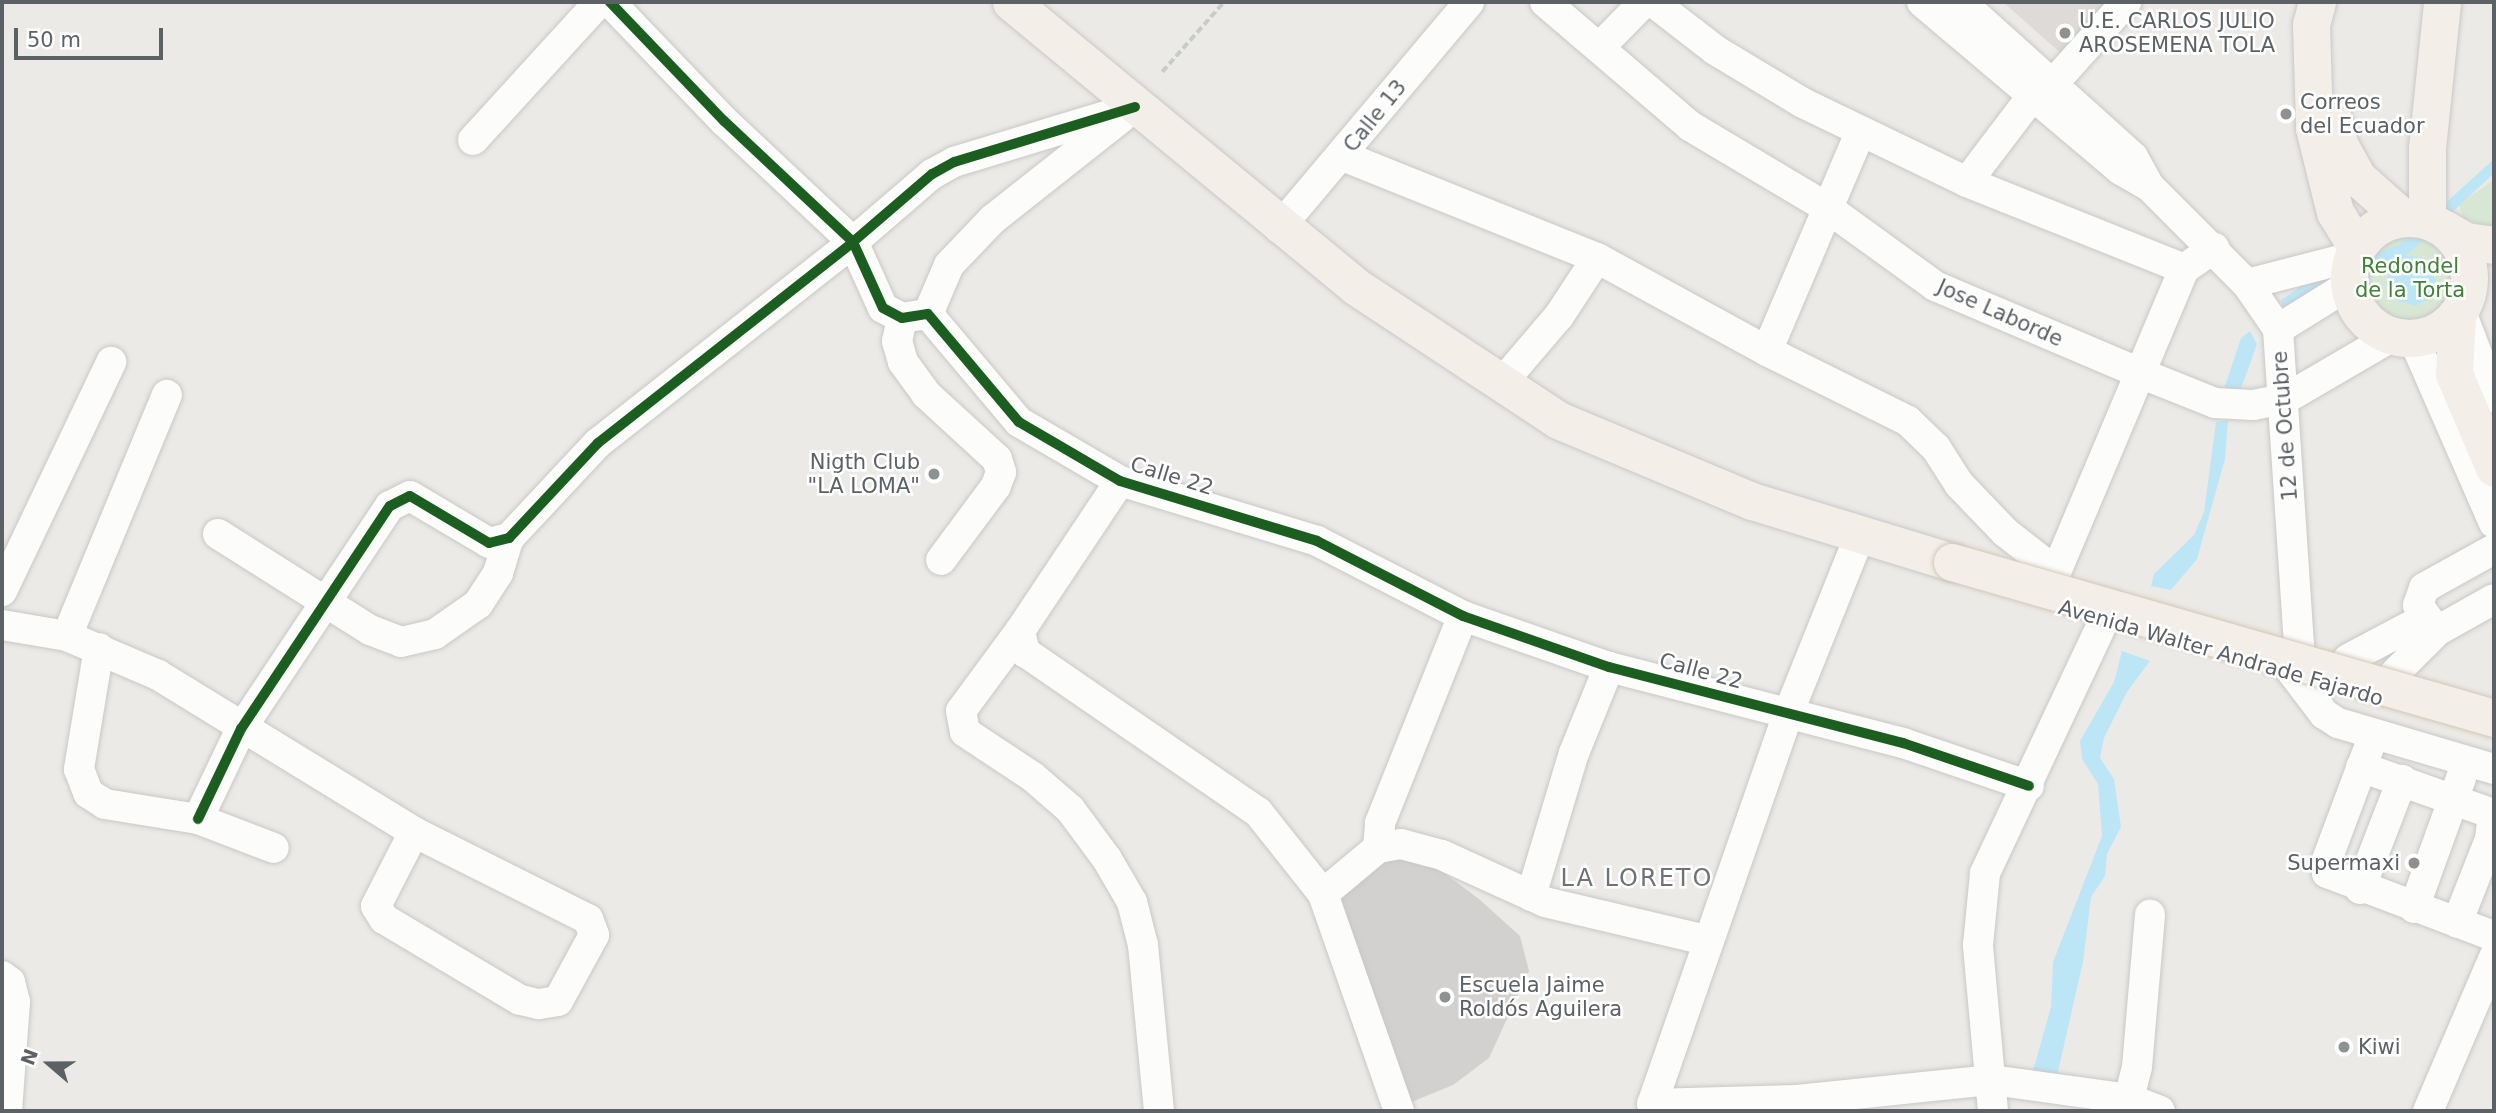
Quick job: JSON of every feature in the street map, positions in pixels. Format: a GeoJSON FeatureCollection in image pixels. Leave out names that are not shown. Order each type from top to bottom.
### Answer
{"type":"FeatureCollection","features":[{"type":"Feature","properties":{"kind":"main road","name":"Avenida Walter Andrade Fajardo"},"geometry":{"type":"LineString","coordinates":[[1011,2],[1279,228],[1355,286],[1500,385],[1558,420],[1656,464],[1752,501],[1952,562],[2494,718]]}},
{"type":"Feature","properties":{"kind":"main road"},"geometry":{"type":"LineString","coordinates":[[2318,2],[2339,144],[2358,178],[2425,222],[2466,241],[2494,245]]}},
{"type":"Feature","properties":{"kind":"main road"},"geometry":{"type":"LineString","coordinates":[[2318,2],[2310,35],[2314,128],[2336,212],[2353,263],[2362,317],[2444,318]]}},
{"type":"Feature","properties":{"kind":"main road"},"geometry":{"type":"LineString","coordinates":[[2425,222],[2427,148],[2444,5]]}},
{"type":"Feature","properties":{"kind":"main road"},"geometry":{"type":"LineString","coordinates":[[2353,263],[2385,223],[2425,222],[2467,262],[2444,318],[2458,383],[2494,468]]}},
{"type":"Feature","properties":{"kind":"street"},"geometry":{"type":"LineString","coordinates":[[473,140],[599,2]]}},
{"type":"Feature","properties":{"kind":"street"},"geometry":{"type":"LineString","coordinates":[[610,2],[724,121],[853,242]]}},
{"type":"Feature","properties":{"kind":"street","name":"Calle 13"},"geometry":{"type":"LineString","coordinates":[[1279,228],[1469,2]]}},
{"type":"Feature","properties":{"kind":"street","name":"Jose Laborde"},"geometry":{"type":"LineString","coordinates":[[1545,2],[1690,126],[1826,207],[1935,286],[2216,403],[2253,405],[2284,399],[2444,318]]}},
{"type":"Feature","properties":{"kind":"street"},"geometry":{"type":"LineString","coordinates":[[1599,48],[1644,2]]}},
{"type":"Feature","properties":{"kind":"street"},"geometry":{"type":"LineString","coordinates":[[1653,2],[1714,50],[1803,103],[1967,182],[2184,269]]}},
{"type":"Feature","properties":{"kind":"street","name":"12 de Octubre"},"geometry":{"type":"LineString","coordinates":[[1922,2],[2133,156],[2149,186],[2214,248],[2247,284],[2278,329],[2284,399],[2296,658]]}},
{"type":"Feature","properties":{"kind":"street","name":"12 de Octubre"},"geometry":{"type":"LineString","coordinates":[[1961,2],[2042,90]]}},
{"type":"Feature","properties":{"kind":"street"},"geometry":{"type":"LineString","coordinates":[[1967,182],[2042,90],[2126,2]]}},
{"type":"Feature","properties":{"kind":"street"},"geometry":{"type":"LineString","coordinates":[[218,534],[370,630],[401,642],[435,634],[478,604],[498,573],[509,538],[598,443],[853,242],[932,174],[954,162],[1135,107]]}},
{"type":"Feature","properties":{"kind":"street"},"geometry":{"type":"LineString","coordinates":[[941,560],[996,486],[1001,472],[997,459],[926,394],[903,362],[897,341],[949,265],[993,219],[1135,107]]}},
{"type":"Feature","properties":{"kind":"street"},"geometry":{"type":"LineString","coordinates":[[1767,351],[1826,207],[1861,131]]}},
{"type":"Feature","properties":{"kind":"street"},"geometry":{"type":"LineString","coordinates":[[1342,156],[1597,258],[1767,351],[1908,421],[1936,448],[1959,484],[2004,532],[2056,572],[2184,269],[2214,248]]}},
{"type":"Feature","properties":{"kind":"street","name":"Calle 22"},"geometry":{"type":"LineString","coordinates":[[853,242],[883,307],[915,316],[1019,422],[1120,481],[1317,541],[1462,617],[1609,667],[1903,743],[2029,786]]}},
{"type":"Feature","properties":{"kind":"street"},"geometry":{"type":"LineString","coordinates":[[1500,385],[1559,316],[1597,258]]}},
{"type":"Feature","properties":{"kind":"street"},"geometry":{"type":"LineString","coordinates":[[2247,284],[2353,263]]}},
{"type":"Feature","properties":{"kind":"street"},"geometry":{"type":"LineString","coordinates":[[2278,329],[2353,263]]}},
{"type":"Feature","properties":{"kind":"street"},"geometry":{"type":"LineString","coordinates":[[2444,318],[2494,398]]}},
{"type":"Feature","properties":{"kind":"street"},"geometry":{"type":"LineString","coordinates":[[2444,318],[2494,523]]}},
{"type":"Feature","properties":{"kind":"street"},"geometry":{"type":"LineString","coordinates":[[2,591],[111,362]]}},
{"type":"Feature","properties":{"kind":"street"},"geometry":{"type":"LineString","coordinates":[[67,636],[167,395]]}},
{"type":"Feature","properties":{"kind":"street"},"geometry":{"type":"LineString","coordinates":[[1120,481],[1020,631],[961,711],[965,732],[1033,777],[1070,809],[1107,859],[1132,902],[1143,945],[1159,1111]]}},
{"type":"Feature","properties":{"kind":"street"},"geometry":{"type":"LineString","coordinates":[[198,819],[241,729],[324,602],[397,500],[410,496],[421,500],[489,542],[509,538]]}},
{"type":"Feature","properties":{"kind":"street"},"geometry":{"type":"LineString","coordinates":[[1860,534],[1788,714],[1706,940],[1651,1108],[1797,1100],[1992,1080],[2129,1099],[2160,1111]]}},
{"type":"Feature","properties":{"kind":"street"},"geometry":{"type":"LineString","coordinates":[[2430,625],[2418,605],[2424,588],[2492,556]]}},
{"type":"Feature","properties":{"kind":"street","name":"Avenida Walter Andrade Fajardo"},"geometry":{"type":"LineString","coordinates":[[1952,562],[2056,572],[2152,617],[2296,658],[2458,722],[2494,733]]}},
{"type":"Feature","properties":{"kind":"street","name":"Avenida Walter Andrade Fajardo"},"geometry":{"type":"LineString","coordinates":[[1952,562],[2043,601],[2105,618],[2152,617]]}},
{"type":"Feature","properties":{"kind":"street"},"geometry":{"type":"LineString","coordinates":[[2348,659],[2494,599]]}},
{"type":"Feature","properties":{"kind":"street"},"geometry":{"type":"LineString","coordinates":[[1378,848],[1380,823],[1462,617]]}},
{"type":"Feature","properties":{"kind":"street"},"geometry":{"type":"LineString","coordinates":[[1993,1111],[1978,945],[1979,907],[1985,873],[2029,786],[2105,618]]}},
{"type":"Feature","properties":{"kind":"street"},"geometry":{"type":"LineString","coordinates":[[2,625],[67,636],[158,675],[241,729],[414,832],[588,919],[594,935],[558,1001],[538,1004],[520,1000],[384,919],[376,906],[414,832]]}},
{"type":"Feature","properties":{"kind":"street"},"geometry":{"type":"LineString","coordinates":[[2395,673],[2430,625]]}},
{"type":"Feature","properties":{"kind":"street"},"geometry":{"type":"LineString","coordinates":[[1020,631],[1032,659],[1150,734],[1258,812],[1323,894],[1399,1111]]}},
{"type":"Feature","properties":{"kind":"street"},"geometry":{"type":"LineString","coordinates":[[99,648],[79,769],[88,793],[105,804],[198,819],[274,848]]}},
{"type":"Feature","properties":{"kind":"street"},"geometry":{"type":"LineString","coordinates":[[2296,658],[2325,714],[2374,734],[2481,765],[2455,797],[2414,908]]}},
{"type":"Feature","properties":{"kind":"street","name":"Avenida Walter Andrade Fajardo"},"geometry":{"type":"LineString","coordinates":[[2296,658],[2348,659],[2494,700]]}},
{"type":"Feature","properties":{"kind":"street"},"geometry":{"type":"LineString","coordinates":[[1531,897],[1574,753],[1609,667]]}},
{"type":"Feature","properties":{"kind":"street"},"geometry":{"type":"LineString","coordinates":[[2458,722],[2494,712]]}},
{"type":"Feature","properties":{"kind":"street"},"geometry":{"type":"LineString","coordinates":[[2374,734],[2325,866],[2333,879],[2494,936]]}},
{"type":"Feature","properties":{"kind":"street"},"geometry":{"type":"LineString","coordinates":[[2361,767],[2455,797],[2493,814],[2494,825],[2457,923]]}},
{"type":"Feature","properties":{"kind":"street"},"geometry":{"type":"LineString","coordinates":[[2360,889],[2402,780]]}},
{"type":"Feature","properties":{"kind":"street"},"geometry":{"type":"LineString","coordinates":[[1323,894],[1378,848],[1401,844],[1442,855],[1531,897],[1706,940]]}},
{"type":"Feature","properties":{"kind":"street"},"geometry":{"type":"LineString","coordinates":[[2129,1099],[2137,1067],[2150,915]]}},
{"type":"Feature","properties":{"kind":"street"},"geometry":{"type":"LineString","coordinates":[[2428,1111],[2492,969]]}},
{"type":"Feature","properties":{"kind":"street"},"geometry":{"type":"LineString","coordinates":[[2,976],[10,982],[15,1002],[7,1111]]}},
{"type":"Feature","properties":{"kind":"path"},"geometry":{"type":"LineString","coordinates":[[1162,72],[1224,2]]}},
{"type":"Feature","properties":{"kind":"shaded area","name":"U.E. CARLOS JULIO AROSEMENA TOLA"},"geometry":{"type":"Polygon","coordinates":[[[2003,2],[2120,2],[2065,57],[2003,2]]]}},
{"type":"Feature","properties":{"kind":"green space"},"geometry":{"type":"Polygon","coordinates":[[[2494,180],[2494,229],[2463,218],[2459,204],[2494,180]]]}},
{"type":"Feature","properties":{"kind":"green space","name":"Redondel de la Torta"},"geometry":{"type":"Polygon","coordinates":[[[2410,235],[2426,239],[2440,248],[2449,262],[2453,278],[2449,294],[2440,308],[2426,317],[2410,321],[2394,317],[2380,308],[2371,294],[2367,278],[2371,262],[2380,248],[2394,239],[2410,235]]]}},
{"type":"Feature","properties":{"kind":"water"},"geometry":{"type":"Polygon","coordinates":[[[2494,159],[2494,173],[2406,256],[2419,257],[2432,267],[2436,284],[2429,299],[2415,306],[2393,299],[2386,285],[2389,268],[2288,323],[2281,300],[2317,275],[2399,245],[2494,159]]]}},
{"type":"Feature","properties":{"kind":"water"},"geometry":{"type":"Polygon","coordinates":[[[2250,331],[2257,344],[2239,394],[2223,392],[2241,338],[2250,331]]]}},
{"type":"Feature","properties":{"kind":"water"},"geometry":{"type":"Polygon","coordinates":[[[2228,420],[2225,459],[2197,559],[2171,590],[2151,586],[2154,574],[2194,535],[2204,512],[2216,422],[2228,420]]]}},
{"type":"Feature","properties":{"kind":"water"},"geometry":{"type":"Polygon","coordinates":[[[2122,651],[2150,661],[2127,692],[2104,738],[2100,758],[2114,779],[2121,827],[2107,854],[2105,876],[2091,897],[2083,962],[2056,1080],[2033,1071],[2051,1007],[2053,962],[2102,836],[2098,784],[2082,759],[2080,741],[2114,682],[2122,651]]]}},
{"type":"Feature","properties":{"kind":"building","name":"Escuela Jaime Roldós Aguilera"},"geometry":{"type":"Polygon","coordinates":[[[1399,856],[1436,867],[1479,899],[1520,936],[1529,971],[1489,1058],[1453,1085],[1409,1103],[1336,893],[1366,871],[1399,856]]]}},
{"type":"Feature","properties":{"kind":"cycle path"},"geometry":{"type":"LineString","coordinates":[[198,819],[241,729],[390,506],[410,496],[489,543],[509,538],[598,443],[853,242],[724,121],[610,2]]}},
{"type":"Feature","properties":{"kind":"cycle path"},"geometry":{"type":"LineString","coordinates":[[1135,107],[954,162],[932,174],[853,242],[883,308],[902,318],[928,314],[1019,422],[1120,481],[1317,541],[1463,616],[1609,667],[1903,743],[2029,786]]}},
{"type":"Feature","properties":{"kind":"place","name":"U.E. CARLOS JULIO AROSEMENA TOLA"},"geometry":{"type":"Point","coordinates":[2065,33]}},
{"type":"Feature","properties":{"kind":"place","name":"Correos del Ecuador"},"geometry":{"type":"Point","coordinates":[2286,114]}},
{"type":"Feature","properties":{"kind":"place","name":"Nigth Club \"LA LOMA\""},"geometry":{"type":"Point","coordinates":[934,474]}},
{"type":"Feature","properties":{"kind":"place","name":"Supermaxi"},"geometry":{"type":"Point","coordinates":[2414,863]}},
{"type":"Feature","properties":{"kind":"place","name":"Escuela Jaime Roldós Aguilera"},"geometry":{"type":"Point","coordinates":[1445,997]}},
{"type":"Feature","properties":{"kind":"place","name":"Kiwi"},"geometry":{"type":"Point","coordinates":[2344,1047]}},
{"type":"Feature","properties":{"kind":"district","name":"LA LORETO"},"geometry":{"type":"Point","coordinates":[1637,879]}}]}
